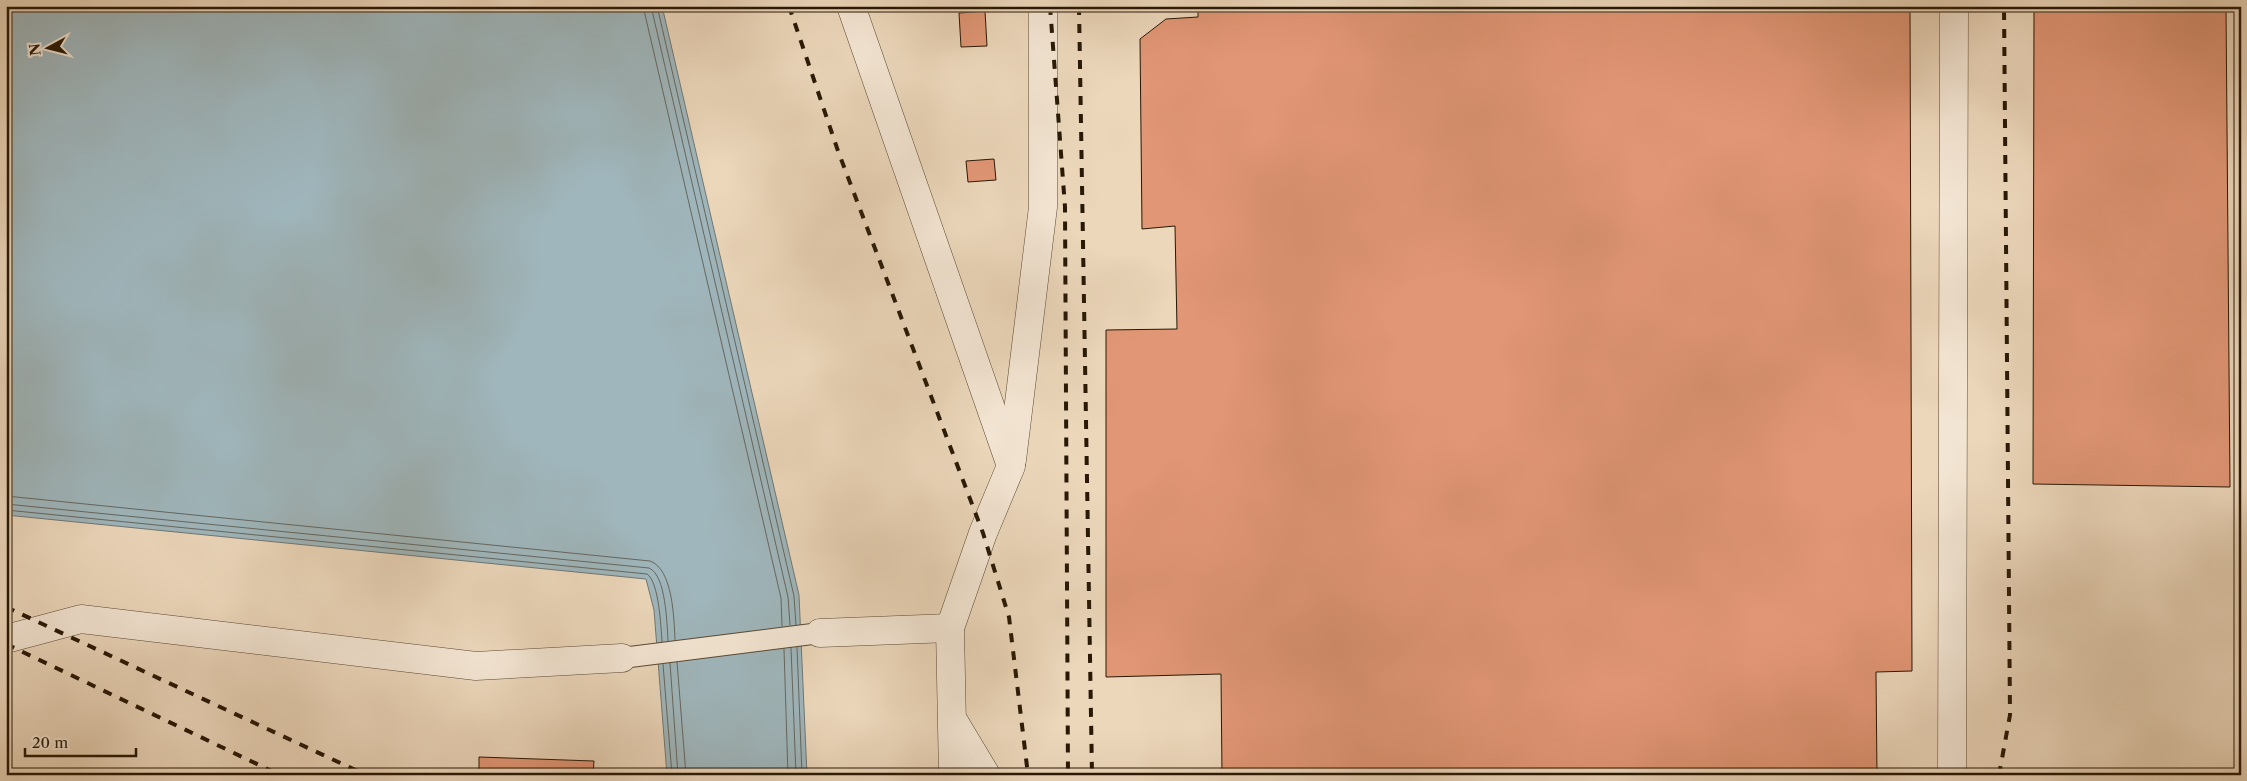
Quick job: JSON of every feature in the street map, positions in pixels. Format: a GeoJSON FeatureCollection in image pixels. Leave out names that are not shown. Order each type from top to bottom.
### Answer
{"type":"FeatureCollection","features":[{"type":"Feature","properties":{"kind":"street"},"geometry":{"type":"LineString","coordinates":[[852,6],[1011,466]]}},
{"type":"Feature","properties":{"kind":"street"},"geometry":{"type":"LineString","coordinates":[[953,775],[950,628],[984,533],[1011,466],[1043,207],[1043,6]]}},
{"type":"Feature","properties":{"kind":"street"},"geometry":{"type":"LineString","coordinates":[[1952,775],[1954,6]]}},
{"type":"Feature","properties":{"kind":"street"},"geometry":{"type":"LineString","coordinates":[[6,639],[81,619],[476,666],[622,658]]}},
{"type":"Feature","properties":{"kind":"street"},"geometry":{"type":"LineString","coordinates":[[820,633],[950,628]]}},
{"type":"Feature","properties":{"kind":"street"},"geometry":{"type":"LineString","coordinates":[[952,718],[986,775]]}},
{"type":"Feature","properties":{"kind":"lane"},"geometry":{"type":"LineString","coordinates":[[622,658],[820,633]]}},
{"type":"Feature","properties":{"kind":"water"},"geometry":{"type":"Polygon","coordinates":[[[6,6],[662,6],[799,595],[807,775],[667,775],[654,610],[646,579],[6,515],[6,6]]]}},
{"type":"Feature","properties":{"kind":"building"},"geometry":{"type":"Polygon","coordinates":[[[1198,6],[1910,6],[1912,671],[1876,672],[1877,775],[1222,775],[1221,674],[1106,677],[1106,330],[1177,329],[1175,226],[1142,229],[1140,39],[1166,19],[1198,17],[1198,6]]]}},
{"type":"Feature","properties":{"kind":"building"},"geometry":{"type":"Polygon","coordinates":[[[2034,6],[2226,6],[2230,487],[2033,484],[2034,6]]]}},
{"type":"Feature","properties":{"kind":"building"},"geometry":{"type":"Polygon","coordinates":[[[985,11],[987,46],[961,47],[959,13],[985,11]]]}},
{"type":"Feature","properties":{"kind":"building"},"geometry":{"type":"Polygon","coordinates":[[[994,159],[996,180],[968,182],[966,161],[994,159]]]}},
{"type":"Feature","properties":{"kind":"building"},"geometry":{"type":"Polygon","coordinates":[[[479,757],[594,761],[593,775],[479,775],[479,757]]]}},
{"type":"Feature","properties":{"kind":"railway"},"geometry":{"type":"LineString","coordinates":[[789,6],[838,151],[983,533],[1009,617],[1028,775]]}},
{"type":"Feature","properties":{"kind":"railway"},"geometry":{"type":"LineString","coordinates":[[1050,6],[1065,207],[1068,775]]}},
{"type":"Feature","properties":{"kind":"railway"},"geometry":{"type":"LineString","coordinates":[[1079,6],[1092,775]]}},
{"type":"Feature","properties":{"kind":"railway"},"geometry":{"type":"LineString","coordinates":[[1999,775],[2010,715],[2004,6]]}},
{"type":"Feature","properties":{"kind":"railway"},"geometry":{"type":"LineString","coordinates":[[6,607],[366,775]]}},
{"type":"Feature","properties":{"kind":"railway"},"geometry":{"type":"LineString","coordinates":[[6,644],[280,775]]}}]}
